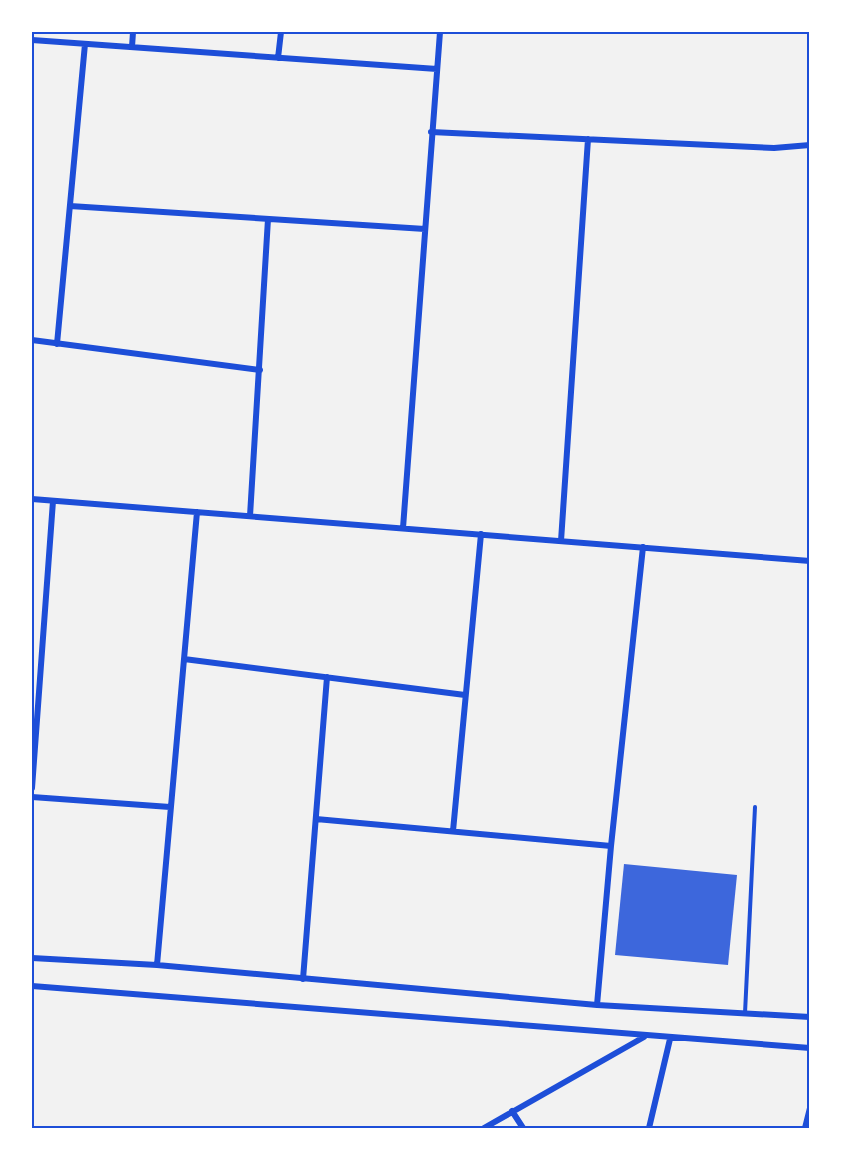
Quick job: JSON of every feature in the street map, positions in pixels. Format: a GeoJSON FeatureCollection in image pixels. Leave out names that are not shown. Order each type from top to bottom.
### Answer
{"type":"FeatureCollection","features":[{"type":"Feature","properties":{"kind":"street"},"geometry":{"type":"LineString","coordinates":[[132,47],[133,32]]}},
{"type":"Feature","properties":{"kind":"street"},"geometry":{"type":"LineString","coordinates":[[278,58],[281,32]]}},
{"type":"Feature","properties":{"kind":"street"},"geometry":{"type":"LineString","coordinates":[[402,528],[440,32]]}},
{"type":"Feature","properties":{"kind":"street"},"geometry":{"type":"LineString","coordinates":[[32,40],[437,69]]}},
{"type":"Feature","properties":{"kind":"street"},"geometry":{"type":"LineString","coordinates":[[57,344],[85,44]]}},
{"type":"Feature","properties":{"kind":"street"},"geometry":{"type":"LineString","coordinates":[[431,132],[774,148],[810,145]]}},
{"type":"Feature","properties":{"kind":"street"},"geometry":{"type":"LineString","coordinates":[[561,541],[588,139]]}},
{"type":"Feature","properties":{"kind":"street"},"geometry":{"type":"LineString","coordinates":[[70,206],[425,229]]}},
{"type":"Feature","properties":{"kind":"street"},"geometry":{"type":"LineString","coordinates":[[250,516],[268,219]]}},
{"type":"Feature","properties":{"kind":"street"},"geometry":{"type":"LineString","coordinates":[[32,340],[260,370]]}},
{"type":"Feature","properties":{"kind":"street"},"geometry":{"type":"LineString","coordinates":[[32,499],[810,561]]}},
{"type":"Feature","properties":{"kind":"street"},"geometry":{"type":"LineString","coordinates":[[32,788],[54,501]]}},
{"type":"Feature","properties":{"kind":"street"},"geometry":{"type":"LineString","coordinates":[[157,965],[197,512]]}},
{"type":"Feature","properties":{"kind":"street"},"geometry":{"type":"LineString","coordinates":[[453,831],[481,534]]}},
{"type":"Feature","properties":{"kind":"street"},"geometry":{"type":"LineString","coordinates":[[597,1005],[611,846],[643,547]]}},
{"type":"Feature","properties":{"kind":"street"},"geometry":{"type":"LineString","coordinates":[[184,659],[465,695]]}},
{"type":"Feature","properties":{"kind":"street"},"geometry":{"type":"LineString","coordinates":[[303,979],[327,677]]}},
{"type":"Feature","properties":{"kind":"street"},"geometry":{"type":"LineString","coordinates":[[32,797],[170,807]]}},
{"type":"Feature","properties":{"kind":"street"},"geometry":{"type":"LineString","coordinates":[[316,819],[611,846]]}},
{"type":"Feature","properties":{"kind":"street"},"geometry":{"type":"LineString","coordinates":[[32,958],[157,965],[597,1005],[810,1017]]}},
{"type":"Feature","properties":{"kind":"street"},"geometry":{"type":"LineString","coordinates":[[32,986],[644,1037],[810,1048]]}},
{"type":"Feature","properties":{"kind":"street"},"geometry":{"type":"LineString","coordinates":[[484,1128],[644,1037]]}},
{"type":"Feature","properties":{"kind":"street"},"geometry":{"type":"LineString","coordinates":[[649,1128],[670,1039]]}},
{"type":"Feature","properties":{"kind":"street"},"geometry":{"type":"LineString","coordinates":[[805,1128],[810,1108]]}},
{"type":"Feature","properties":{"kind":"street"},"geometry":{"type":"LineString","coordinates":[[512,1111],[523,1128]]}},
{"type":"Feature","properties":{"kind":"lane"},"geometry":{"type":"LineString","coordinates":[[745,1013],[755,807]]}},
{"type":"Feature","properties":{"kind":"building"},"geometry":{"type":"Polygon","coordinates":[[[624,864],[737,875],[728,965],[615,955],[624,864]]]}}]}
